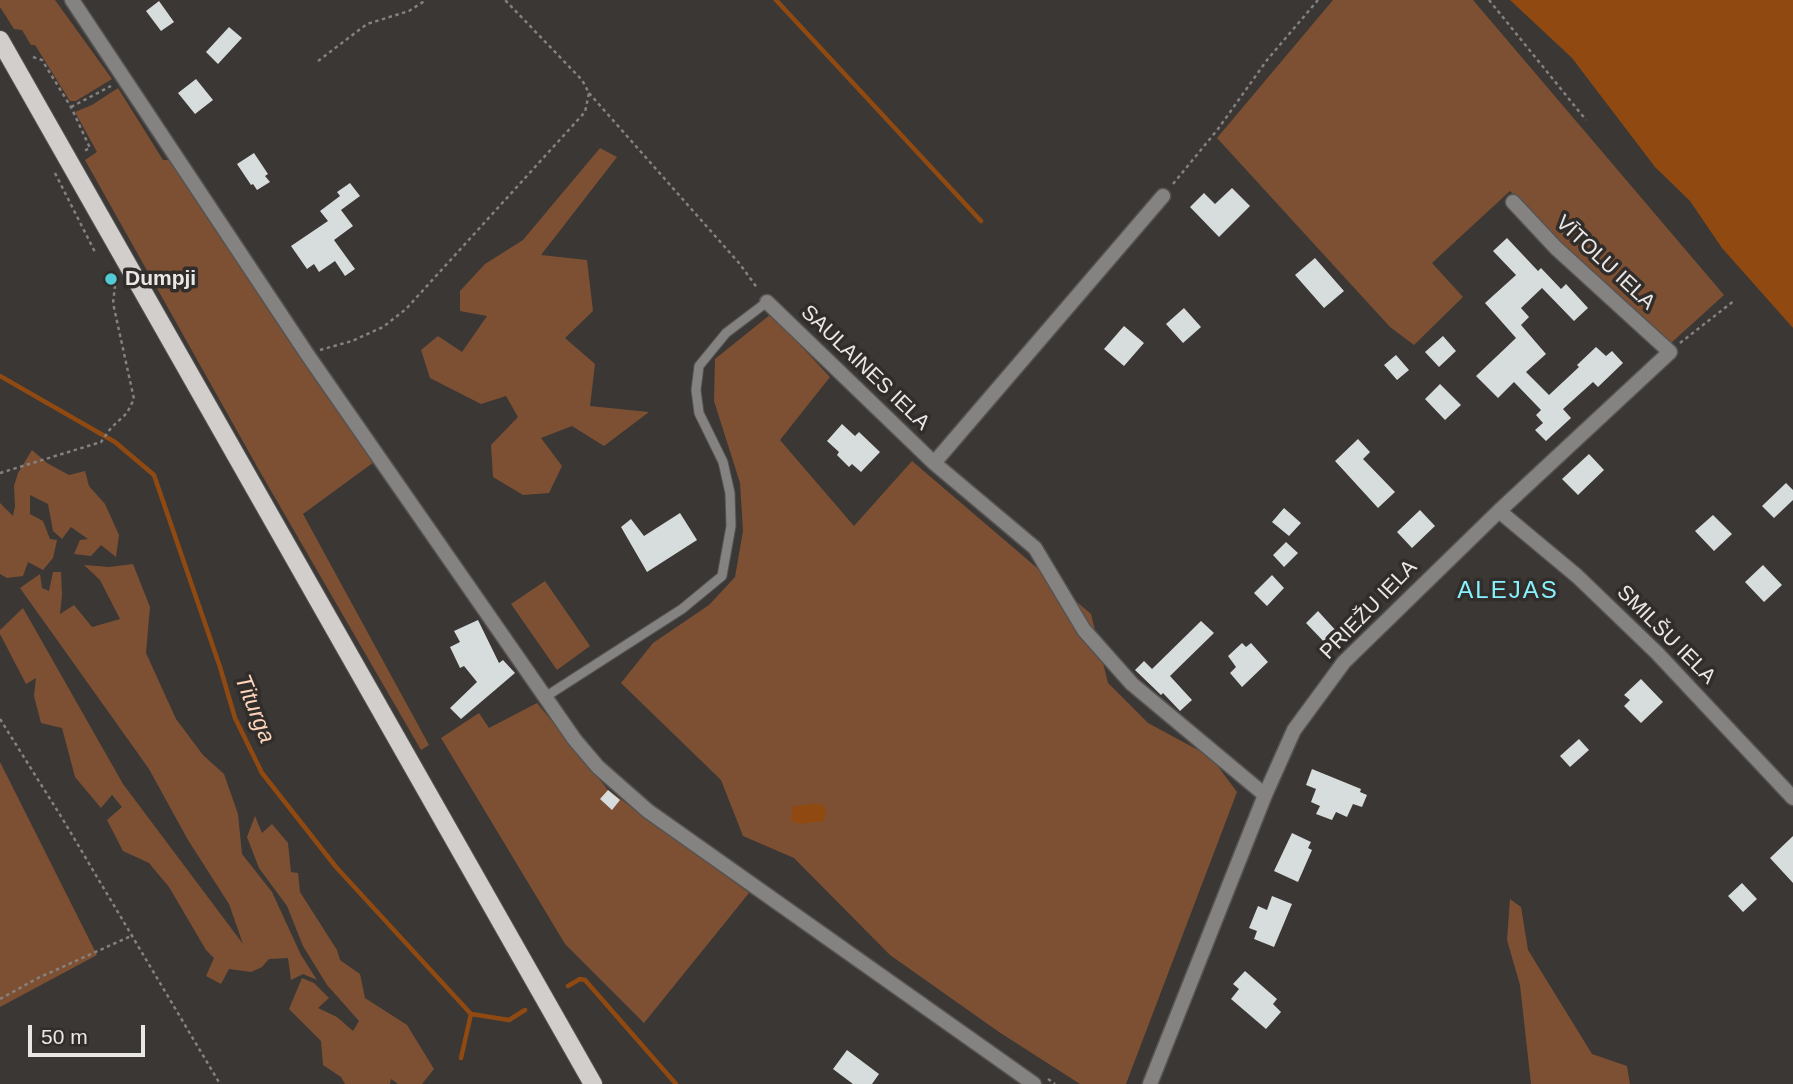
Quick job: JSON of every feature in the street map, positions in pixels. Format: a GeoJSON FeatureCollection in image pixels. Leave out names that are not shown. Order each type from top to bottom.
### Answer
{"type":"FeatureCollection","features":[{"type":"Feature","properties":{"kind":"main road"},"geometry":{"type":"LineString","coordinates":[[0,40],[593,1084]]}},
{"type":"Feature","properties":{"kind":"street"},"geometry":{"type":"LineString","coordinates":[[72,0],[307,354],[575,740],[598,767],[648,811],[1039,1080]]}},
{"type":"Feature","properties":{"kind":"street"},"geometry":{"type":"LineString","coordinates":[[934,463],[1163,196]]}},
{"type":"Feature","properties":{"kind":"street","name":"VĪTOLU IELA"},"geometry":{"type":"LineString","coordinates":[[1513,202],[1556,248],[1670,352]]}},
{"type":"Feature","properties":{"kind":"street","name":"SAULAINES IELA"},"geometry":{"type":"LineString","coordinates":[[767,302],[934,463],[1035,548],[1084,630],[1132,684],[1265,795]]}},
{"type":"Feature","properties":{"kind":"street","name":"PRIEŽU IELA"},"geometry":{"type":"LineString","coordinates":[[1150,1084],[1265,795],[1294,730],[1344,662],[1499,511],[1670,352]]}},
{"type":"Feature","properties":{"kind":"street","name":"SMILŠU IELA"},"geometry":{"type":"LineString","coordinates":[[1499,511],[1577,576],[1657,653],[1793,798]]}},
{"type":"Feature","properties":{"kind":"lane"},"geometry":{"type":"LineString","coordinates":[[545,697],[682,609],[722,576],[731,526],[730,493],[723,462],[699,413],[696,390],[699,366],[726,333],[767,302]]}},
{"type":"Feature","properties":{"kind":"path"},"geometry":{"type":"LineString","coordinates":[[318,61],[367,24],[409,11],[426,0]]}},
{"type":"Feature","properties":{"kind":"path"},"geometry":{"type":"LineString","coordinates":[[505,0],[582,80],[589,93],[740,263],[767,302]]}},
{"type":"Feature","properties":{"kind":"path"},"geometry":{"type":"LineString","coordinates":[[1163,196],[1219,128],[1267,60],[1318,0]]}},
{"type":"Feature","properties":{"kind":"path"},"geometry":{"type":"LineString","coordinates":[[1489,0],[1586,120]]}},
{"type":"Feature","properties":{"kind":"path"},"geometry":{"type":"LineString","coordinates":[[71,107],[117,82]]}},
{"type":"Feature","properties":{"kind":"path"},"geometry":{"type":"LineString","coordinates":[[307,354],[352,341],[383,327],[406,309],[585,111],[589,93]]}},
{"type":"Feature","properties":{"kind":"path"},"geometry":{"type":"LineString","coordinates":[[0,473],[101,442],[127,413],[134,399],[113,303],[115,286]]}},
{"type":"Feature","properties":{"kind":"path"},"geometry":{"type":"LineString","coordinates":[[1670,352],[1735,300]]}},
{"type":"Feature","properties":{"kind":"path"},"geometry":{"type":"LineString","coordinates":[[0,719],[62,817],[220,1084]]}},
{"type":"Feature","properties":{"kind":"path"},"geometry":{"type":"LineString","coordinates":[[0,999],[38,978],[131,936]]}},
{"type":"Feature","properties":{"kind":"path"},"geometry":{"type":"LineString","coordinates":[[1039,1080],[1055,1084]]}},
{"type":"Feature","properties":{"kind":"shaded area"},"geometry":{"type":"Polygon","coordinates":[[[0,0],[55,0],[112,79],[76,101],[70,101],[35,45],[31,45],[22,30],[14,29],[0,7],[0,0]]]}},
{"type":"Feature","properties":{"kind":"shaded area"},"geometry":{"type":"Polygon","coordinates":[[[1333,0],[1473,0],[1724,295],[1671,343],[1570,252],[1510,191],[1432,263],[1463,297],[1414,345],[1390,327],[1217,138],[1333,0]]]}},
{"type":"Feature","properties":{"kind":"shaded area"},"geometry":{"type":"Polygon","coordinates":[[[1510,0],[1793,0],[1793,328],[1722,248],[1690,201],[1655,167],[1572,58],[1510,0]]]}},
{"type":"Feature","properties":{"kind":"shaded area"},"geometry":{"type":"Polygon","coordinates":[[[118,88],[163,160],[171,160],[374,462],[303,514],[429,745],[421,750],[259,470],[85,160],[97,152],[75,112],[92,105],[118,88]]]}},
{"type":"Feature","properties":{"kind":"shaded area"},"geometry":{"type":"Polygon","coordinates":[[[600,148],[617,157],[541,255],[587,260],[593,311],[565,338],[595,364],[590,406],[649,412],[604,446],[572,426],[541,438],[562,466],[549,493],[523,495],[493,477],[491,445],[518,417],[506,396],[481,404],[430,378],[421,350],[438,336],[462,352],[487,316],[460,311],[460,291],[485,264],[523,240],[600,148]]]}},
{"type":"Feature","properties":{"kind":"shaded area"},"geometry":{"type":"Polygon","coordinates":[[[771,314],[830,377],[780,440],[854,526],[912,461],[1091,614],[1108,683],[1148,723],[1211,757],[1237,792],[1126,1084],[1080,1084],[999,1032],[890,955],[794,858],[743,836],[721,780],[621,683],[653,643],[709,605],[735,577],[743,531],[740,483],[714,401],[715,359],[771,314]]]}},
{"type":"Feature","properties":{"kind":"shaded area"},"geometry":{"type":"Polygon","coordinates":[[[32,450],[47,463],[69,475],[85,471],[89,486],[105,504],[119,535],[116,557],[101,545],[91,556],[74,554],[80,540],[88,539],[71,527],[62,539],[53,531],[48,504],[30,495],[30,514],[43,521],[50,539],[57,540],[53,558],[43,570],[28,562],[23,576],[7,578],[0,574],[0,503],[13,516],[14,486],[18,473],[32,450]]]}},
{"type":"Feature","properties":{"kind":"shaded area"},"geometry":{"type":"Polygon","coordinates":[[[133,564],[150,607],[146,653],[176,719],[203,755],[224,774],[238,814],[242,854],[272,892],[301,955],[317,980],[303,974],[291,980],[288,958],[269,959],[262,967],[251,972],[229,969],[221,984],[206,976],[214,958],[206,950],[169,887],[149,863],[123,851],[107,820],[122,807],[112,795],[101,808],[75,777],[62,728],[41,723],[34,696],[36,678],[26,684],[0,634],[0,630],[23,608],[123,784],[243,944],[229,904],[188,840],[149,769],[20,588],[40,574],[42,588],[49,591],[53,572],[61,572],[60,614],[74,605],[92,627],[120,619],[100,580],[84,565],[109,567],[133,564]]]}},
{"type":"Feature","properties":{"kind":"shaded area"},"geometry":{"type":"Polygon","coordinates":[[[545,581],[590,646],[557,670],[511,604],[545,581]]]}},
{"type":"Feature","properties":{"kind":"shaded area"},"geometry":{"type":"Polygon","coordinates":[[[537,703],[608,790],[749,893],[644,1023],[565,944],[441,738],[479,713],[489,728],[537,703]]]}},
{"type":"Feature","properties":{"kind":"shaded area"},"geometry":{"type":"Polygon","coordinates":[[[0,762],[97,955],[0,1007],[0,762]]]}},
{"type":"Feature","properties":{"kind":"shaded area"},"geometry":{"type":"Polygon","coordinates":[[[822,804],[826,810],[824,821],[800,824],[791,821],[792,807],[822,804]]]}},
{"type":"Feature","properties":{"kind":"shaded area"},"geometry":{"type":"Polygon","coordinates":[[[255,816],[262,833],[272,824],[288,843],[291,872],[298,873],[300,892],[337,950],[340,960],[360,974],[365,998],[407,1025],[434,1069],[422,1084],[398,1084],[391,1079],[390,1084],[345,1084],[341,1077],[323,1065],[321,1041],[289,1009],[302,978],[314,983],[329,998],[318,1008],[337,1017],[353,1031],[359,1021],[327,985],[303,946],[287,906],[259,868],[247,837],[255,816]]]}},
{"type":"Feature","properties":{"kind":"shaded area"},"geometry":{"type":"Polygon","coordinates":[[[1510,899],[1521,907],[1528,950],[1592,1054],[1627,1066],[1630,1084],[1531,1084],[1520,985],[1507,940],[1510,899]]]}},
{"type":"Feature","properties":{"kind":"building"},"geometry":{"type":"Polygon","coordinates":[[[159,1],[174,22],[161,31],[146,11],[159,1]]]}},
{"type":"Feature","properties":{"kind":"building"},"geometry":{"type":"Polygon","coordinates":[[[229,27],[242,38],[218,64],[206,52],[229,27]]]}},
{"type":"Feature","properties":{"kind":"building"},"geometry":{"type":"Polygon","coordinates":[[[196,79],[213,100],[195,114],[178,93],[196,79]]]}},
{"type":"Feature","properties":{"kind":"building"},"geometry":{"type":"Polygon","coordinates":[[[254,153],[268,174],[265,176],[270,182],[257,190],[237,164],[254,153]]]}},
{"type":"Feature","properties":{"kind":"building"},"geometry":{"type":"Polygon","coordinates":[[[350,183],[360,196],[341,210],[353,226],[334,240],[355,269],[345,276],[335,261],[319,272],[314,264],[307,269],[291,246],[328,221],[320,211],[340,196],[337,192],[350,183]]]}},
{"type":"Feature","properties":{"kind":"building"},"geometry":{"type":"Polygon","coordinates":[[[1232,188],[1250,206],[1219,237],[1190,207],[1204,193],[1215,204],[1232,188]]]}},
{"type":"Feature","properties":{"kind":"building"},"geometry":{"type":"Polygon","coordinates":[[[1507,238],[1538,271],[1541,268],[1561,289],[1566,284],[1588,308],[1574,321],[1542,288],[1521,308],[1529,317],[1521,325],[1546,354],[1526,372],[1549,395],[1596,347],[1606,356],[1612,351],[1623,363],[1598,387],[1593,382],[1563,409],[1571,418],[1546,441],[1535,430],[1543,423],[1536,415],[1541,410],[1514,382],[1498,398],[1476,376],[1516,338],[1485,303],[1516,275],[1493,251],[1507,238]]]}},
{"type":"Feature","properties":{"kind":"building"},"geometry":{"type":"Polygon","coordinates":[[[1315,258],[1344,291],[1324,308],[1295,275],[1315,258]]]}},
{"type":"Feature","properties":{"kind":"building"},"geometry":{"type":"Polygon","coordinates":[[[1184,308],[1201,327],[1183,343],[1166,324],[1184,308]]]}},
{"type":"Feature","properties":{"kind":"building"},"geometry":{"type":"Polygon","coordinates":[[[1124,326],[1144,343],[1124,366],[1104,349],[1124,326]]]}},
{"type":"Feature","properties":{"kind":"building"},"geometry":{"type":"Polygon","coordinates":[[[1443,336],[1456,351],[1439,367],[1425,352],[1443,336]]]}},
{"type":"Feature","properties":{"kind":"building"},"geometry":{"type":"Polygon","coordinates":[[[1396,355],[1409,370],[1397,380],[1384,365],[1396,355]]]}},
{"type":"Feature","properties":{"kind":"building"},"geometry":{"type":"Polygon","coordinates":[[[1440,384],[1461,405],[1445,420],[1425,399],[1440,384]]]}},
{"type":"Feature","properties":{"kind":"building"},"geometry":{"type":"Polygon","coordinates":[[[842,424],[855,436],[859,432],[880,452],[861,472],[852,464],[849,467],[827,441],[842,424]]]}},
{"type":"Feature","properties":{"kind":"building"},"geometry":{"type":"Polygon","coordinates":[[[1358,439],[1370,452],[1363,459],[1395,492],[1378,508],[1335,461],[1358,439]]]}},
{"type":"Feature","properties":{"kind":"building"},"geometry":{"type":"Polygon","coordinates":[[[1589,454],[1604,470],[1578,495],[1562,479],[1589,454]]]}},
{"type":"Feature","properties":{"kind":"building"},"geometry":{"type":"Polygon","coordinates":[[[1786,483],[1793,490],[1793,500],[1774,518],[1762,506],[1786,483]]]}},
{"type":"Feature","properties":{"kind":"building"},"geometry":{"type":"Polygon","coordinates":[[[1284,508],[1301,523],[1289,536],[1272,522],[1284,508]]]}},
{"type":"Feature","properties":{"kind":"building"},"geometry":{"type":"Polygon","coordinates":[[[1420,510],[1435,526],[1412,548],[1397,532],[1420,510]]]}},
{"type":"Feature","properties":{"kind":"building"},"geometry":{"type":"Polygon","coordinates":[[[680,513],[697,540],[647,572],[621,527],[631,519],[644,536],[680,513]]]}},
{"type":"Feature","properties":{"kind":"building"},"geometry":{"type":"Polygon","coordinates":[[[1713,515],[1732,534],[1714,551],[1695,531],[1713,515]]]}},
{"type":"Feature","properties":{"kind":"building"},"geometry":{"type":"Polygon","coordinates":[[[1286,542],[1298,553],[1284,567],[1273,555],[1286,542]]]}},
{"type":"Feature","properties":{"kind":"building"},"geometry":{"type":"Polygon","coordinates":[[[1763,565],[1782,585],[1764,602],[1745,582],[1763,565]]]}},
{"type":"Feature","properties":{"kind":"building"},"geometry":{"type":"Polygon","coordinates":[[[1272,575],[1284,588],[1267,606],[1254,593],[1272,575]]]}},
{"type":"Feature","properties":{"kind":"building"},"geometry":{"type":"Polygon","coordinates":[[[1318,611],[1339,634],[1327,645],[1306,623],[1318,611]]]}},
{"type":"Feature","properties":{"kind":"building"},"geometry":{"type":"Polygon","coordinates":[[[478,620],[499,663],[503,660],[515,673],[461,719],[450,708],[477,682],[464,666],[460,668],[450,647],[460,642],[454,631],[478,620]]]}},
{"type":"Feature","properties":{"kind":"building"},"geometry":{"type":"Polygon","coordinates":[[[1201,621],[1214,633],[1170,676],[1192,700],[1180,711],[1135,670],[1144,661],[1152,669],[1201,621]]]}},
{"type":"Feature","properties":{"kind":"building"},"geometry":{"type":"Polygon","coordinates":[[[1242,643],[1246,647],[1251,643],[1268,662],[1242,687],[1230,673],[1236,667],[1228,656],[1242,643]]]}},
{"type":"Feature","properties":{"kind":"building"},"geometry":{"type":"Polygon","coordinates":[[[1641,679],[1663,702],[1641,723],[1624,706],[1630,700],[1624,695],[1641,679]]]}},
{"type":"Feature","properties":{"kind":"building"},"geometry":{"type":"Polygon","coordinates":[[[1579,739],[1589,750],[1570,767],[1560,756],[1579,739]]]}},
{"type":"Feature","properties":{"kind":"building"},"geometry":{"type":"Polygon","coordinates":[[[1312,769],[1361,789],[1360,792],[1367,795],[1362,807],[1353,804],[1347,817],[1336,812],[1332,820],[1316,814],[1320,806],[1311,802],[1316,789],[1306,785],[1312,769]]]}},
{"type":"Feature","properties":{"kind":"building"},"geometry":{"type":"Polygon","coordinates":[[[608,790],[620,800],[612,810],[600,799],[608,790]]]}},
{"type":"Feature","properties":{"kind":"building"},"geometry":{"type":"Polygon","coordinates":[[[1292,833],[1311,842],[1308,848],[1312,850],[1298,882],[1274,871],[1292,833]]]}},
{"type":"Feature","properties":{"kind":"building"},"geometry":{"type":"Polygon","coordinates":[[[1793,836],[1793,883],[1770,858],[1793,836]]]}},
{"type":"Feature","properties":{"kind":"building"},"geometry":{"type":"Polygon","coordinates":[[[1742,883],[1757,899],[1743,912],[1728,896],[1742,883]]]}},
{"type":"Feature","properties":{"kind":"building"},"geometry":{"type":"Polygon","coordinates":[[[1272,896],[1292,904],[1274,947],[1254,939],[1257,931],[1249,928],[1258,906],[1267,910],[1272,896]]]}},
{"type":"Feature","properties":{"kind":"building"},"geometry":{"type":"Polygon","coordinates":[[[1245,971],[1277,999],[1273,1004],[1281,1012],[1266,1029],[1231,999],[1239,989],[1233,984],[1245,971]]]}},
{"type":"Feature","properties":{"kind":"building"},"geometry":{"type":"Polygon","coordinates":[[[847,1050],[879,1074],[872,1084],[853,1084],[833,1069],[847,1050]]]}},
{"type":"Feature","properties":{"kind":"waterway"},"geometry":{"type":"LineString","coordinates":[[776,0],[981,221]]}},
{"type":"Feature","properties":{"kind":"waterway","name":"Titurga"},"geometry":{"type":"LineString","coordinates":[[0,376],[115,442],[154,475],[235,718],[262,773],[336,867],[471,1014],[509,1020],[525,1010]]}},
{"type":"Feature","properties":{"kind":"waterway","name":"Titurga"},"geometry":{"type":"LineString","coordinates":[[568,986],[580,979],[585,980],[676,1084]]}},
{"type":"Feature","properties":{"kind":"waterway"},"geometry":{"type":"LineString","coordinates":[[461,1058],[471,1014]]}},
{"type":"Feature","properties":{"kind":"place","name":"Dumpji"},"geometry":{"type":"Point","coordinates":[111,279]}},
{"type":"Feature","properties":{"kind":"district","name":"ALEJAS"},"geometry":{"type":"Point","coordinates":[1508,591]}}]}
